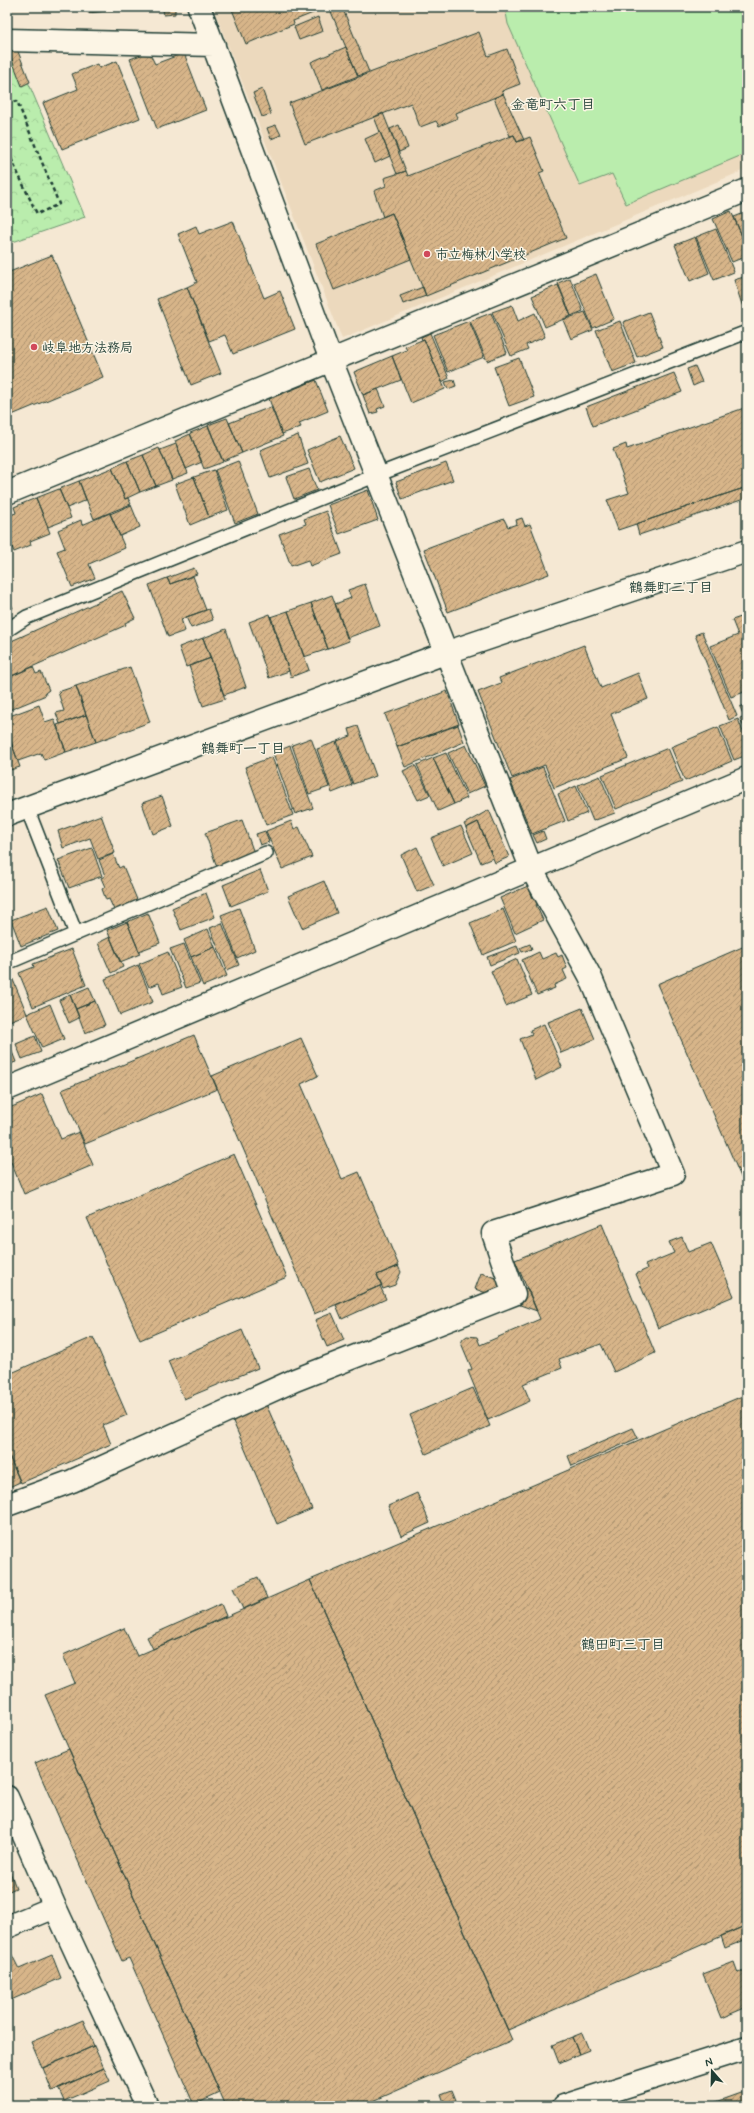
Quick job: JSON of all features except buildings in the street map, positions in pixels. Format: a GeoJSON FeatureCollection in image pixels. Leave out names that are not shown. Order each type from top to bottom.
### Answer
{"type":"FeatureCollection","features":[{"type":"Feature","properties":{"kind":"street"},"geometry":{"type":"LineString","coordinates":[[7,1505],[72,1481],[295,1380],[514,1294],[493,1233],[673,1174],[590,976],[532,870],[445,653],[331,360],[199,7]]}},
{"type":"Feature","properties":{"kind":"street"},"geometry":{"type":"LineString","coordinates":[[7,40],[214,45]]}},
{"type":"Feature","properties":{"kind":"street"},"geometry":{"type":"LineString","coordinates":[[7,494],[747,190]]}},
{"type":"Feature","properties":{"kind":"street"},"geometry":{"type":"LineString","coordinates":[[17,812],[445,653],[747,551]]}},
{"type":"Feature","properties":{"kind":"street"},"geometry":{"type":"LineString","coordinates":[[7,1089],[532,870],[747,778]]}},
{"type":"Feature","properties":{"kind":"street"},"geometry":{"type":"LineString","coordinates":[[7,1797],[55,1907],[147,2106]]}},
{"type":"Feature","properties":{"kind":"street"},"geometry":{"type":"LineString","coordinates":[[7,1927],[55,1907]]}},
{"type":"Feature","properties":{"kind":"street"},"geometry":{"type":"LineString","coordinates":[[564,2106],[747,2048]]}},
{"type":"Feature","properties":{"kind":"lane"},"geometry":{"type":"LineString","coordinates":[[7,630],[27,618],[377,475],[747,332]]}},
{"type":"Feature","properties":{"kind":"lane"},"geometry":{"type":"LineString","coordinates":[[17,812],[76,934]]}},
{"type":"Feature","properties":{"kind":"lane"},"geometry":{"type":"LineString","coordinates":[[7,963],[266,853]]}},
{"type":"Feature","properties":{"kind":"path"},"geometry":{"type":"LineString","coordinates":[[7,104],[17,101],[59,204],[37,214],[7,150]]}},
{"type":"Feature","properties":{"kind":"shaded area","name":"市立梅林小学校"},"geometry":{"type":"Polygon","coordinates":[[[213,7],[747,7],[747,169],[342,339],[213,7]]]}},
{"type":"Feature","properties":{"kind":"green space"},"geometry":{"type":"Polygon","coordinates":[[[505,7],[747,7],[747,153],[626,204],[612,174],[580,186],[508,24],[505,7]]]}},
{"type":"Feature","properties":{"kind":"green space"},"geometry":{"type":"Polygon","coordinates":[[[7,51],[15,51],[85,217],[7,244],[7,51]]]}},
{"type":"Feature","properties":{"kind":"place","name":"市立梅林小学校"},"geometry":{"type":"Point","coordinates":[427,254]}},
{"type":"Feature","properties":{"kind":"place","name":"岐阜地方法務局"},"geometry":{"type":"Point","coordinates":[34,347]}},
{"type":"Feature","properties":{"kind":"district","name":"金竜町六丁目"},"geometry":{"type":"Point","coordinates":[553,104]}},
{"type":"Feature","properties":{"kind":"district","name":"鶴舞町二丁目"},"geometry":{"type":"Point","coordinates":[671,587]}},
{"type":"Feature","properties":{"kind":"district","name":"鶴舞町一丁目"},"geometry":{"type":"Point","coordinates":[243,748]}},
{"type":"Feature","properties":{"kind":"district","name":"鶴田町三丁目"},"geometry":{"type":"Point","coordinates":[623,1644]}}]}
